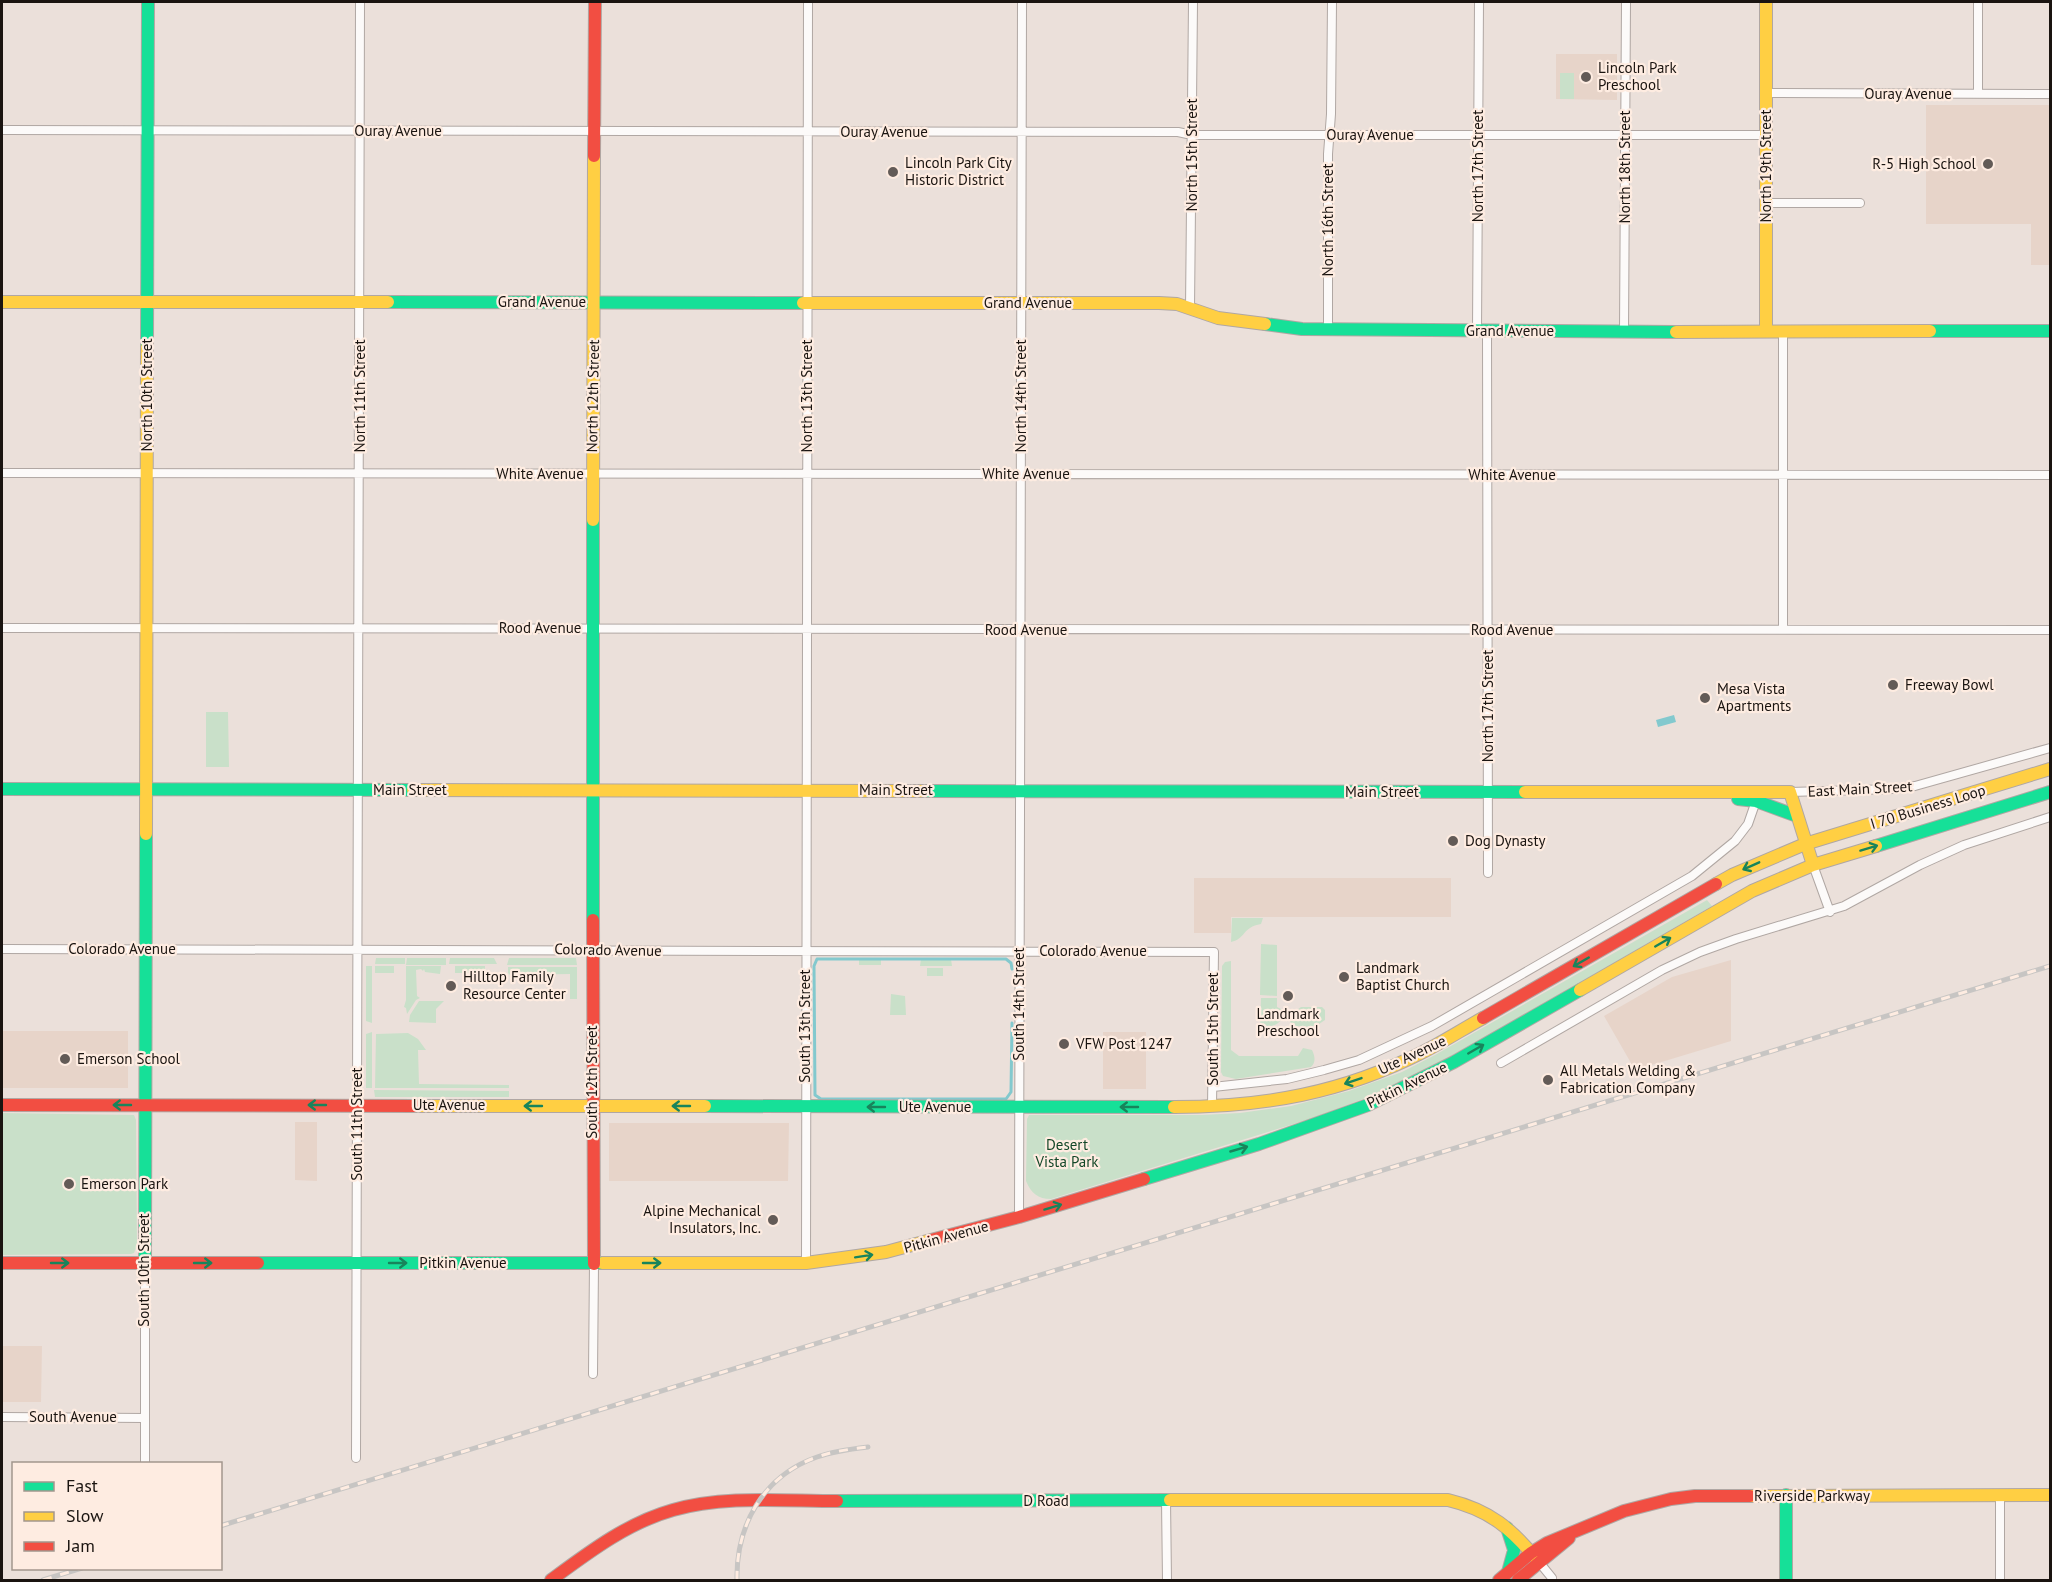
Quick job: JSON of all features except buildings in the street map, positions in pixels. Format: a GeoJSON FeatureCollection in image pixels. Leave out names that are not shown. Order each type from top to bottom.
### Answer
{"type":"FeatureCollection","features":[{"type":"Feature","properties":{"kind":"main road","name":"North 10th Street"},"geometry":{"type":"LineString","coordinates":[[146,789],[148,2]]}},
{"type":"Feature","properties":{"kind":"main road","name":"North 12th Street"},"geometry":{"type":"LineString","coordinates":[[592,790],[595,2]]}},
{"type":"Feature","properties":{"kind":"main road","name":"North 19th Street"},"geometry":{"type":"LineString","coordinates":[[1766,2],[1766,332]]}},
{"type":"Feature","properties":{"kind":"main road","name":"Grand Avenue"},"geometry":{"type":"LineString","coordinates":[[2,302],[1159,303],[1177,304],[1218,318],[1240,322],[1328,330],[2050,332]]}},
{"type":"Feature","properties":{"kind":"main road","name":"I 70 Business Loop"},"geometry":{"type":"LineString","coordinates":[[1806,844],[2050,769]]}},
{"type":"Feature","properties":{"kind":"main road","name":"Main Street"},"geometry":{"type":"LineString","coordinates":[[2,789],[1790,792]]}},
{"type":"Feature","properties":{"kind":"main road","name":"South 10th Street"},"geometry":{"type":"LineString","coordinates":[[145,1263],[146,789]]}},
{"type":"Feature","properties":{"kind":"main road","name":"South 12th Street"},"geometry":{"type":"LineString","coordinates":[[592,790],[594,1264]]}},
{"type":"Feature","properties":{"kind":"main road"},"geometry":{"type":"LineString","coordinates":[[1663,792],[1756,801],[1797,816]]}},
{"type":"Feature","properties":{"kind":"main road","name":"East Main Street"},"geometry":{"type":"LineString","coordinates":[[1790,792],[1813,865]]}},
{"type":"Feature","properties":{"kind":"main road","name":"I 70 Business Loop"},"geometry":{"type":"LineString","coordinates":[[1813,865],[2050,792]]}},
{"type":"Feature","properties":{"kind":"main road","name":"Ute Avenue"},"geometry":{"type":"LineString","coordinates":[[2,1105],[1212,1107],[1270,1102],[1328,1089],[1391,1067],[1465,1029],[1732,875],[1806,844]]}},
{"type":"Feature","properties":{"kind":"main road","name":"Pitkin Avenue"},"geometry":{"type":"LineString","coordinates":[[2,1263],[806,1263],[886,1252],[1018,1217],[1259,1144],[1368,1105],[1454,1062],[1752,891],[1813,865]]}},
{"type":"Feature","properties":{"kind":"main road"},"geometry":{"type":"LineString","coordinates":[[1786,1495],[1786,1581]]}},
{"type":"Feature","properties":{"kind":"main road","name":"Riverside Parkway"},"geometry":{"type":"LineString","coordinates":[[1508,1578],[1535,1557],[1579,1530],[1624,1511],[1671,1499],[1695,1496],[1786,1495],[2050,1495]]}},
{"type":"Feature","properties":{"kind":"main road","name":"D Road"},"geometry":{"type":"LineString","coordinates":[[558,1578],[604,1542],[645,1520],[682,1507],[736,1501],[1432,1499],[1455,1501],[1490,1513],[1505,1525],[1535,1557]]}},
{"type":"Feature","properties":{"kind":"main road"},"geometry":{"type":"LineString","coordinates":[[1505,1525],[1510,1533],[1514,1550],[1508,1578]]}},
{"type":"Feature","properties":{"kind":"street","name":"North 11th Street"},"geometry":{"type":"LineString","coordinates":[[359,790],[360,2]]}},
{"type":"Feature","properties":{"kind":"street","name":"North 13th Street"},"geometry":{"type":"LineString","coordinates":[[806,790],[808,2]]}},
{"type":"Feature","properties":{"kind":"street","name":"North 14th Street"},"geometry":{"type":"LineString","coordinates":[[1020,791],[1022,2]]}},
{"type":"Feature","properties":{"kind":"street","name":"North 15th Street"},"geometry":{"type":"LineString","coordinates":[[1190,309],[1192,2]]}},
{"type":"Feature","properties":{"kind":"street","name":"North 16th Street"},"geometry":{"type":"LineString","coordinates":[[1328,330],[1332,2]]}},
{"type":"Feature","properties":{"kind":"street","name":"North 17th Street"},"geometry":{"type":"LineString","coordinates":[[1479,2],[1478,135],[1488,475],[1488,873]]}},
{"type":"Feature","properties":{"kind":"street","name":"North 18th Street"},"geometry":{"type":"LineString","coordinates":[[1624,332],[1626,2]]}},
{"type":"Feature","properties":{"kind":"street"},"geometry":{"type":"LineString","coordinates":[[1978,2],[1978,94]]}},
{"type":"Feature","properties":{"kind":"street","name":"Ouray Avenue"},"geometry":{"type":"LineString","coordinates":[[1766,93],[2050,94]]}},
{"type":"Feature","properties":{"kind":"street","name":"Ouray Avenue"},"geometry":{"type":"LineString","coordinates":[[2,130],[1766,135]]}},
{"type":"Feature","properties":{"kind":"street"},"geometry":{"type":"LineString","coordinates":[[1766,203],[1860,202]]}},
{"type":"Feature","properties":{"kind":"street"},"geometry":{"type":"LineString","coordinates":[[1782,332],[1783,630]]}},
{"type":"Feature","properties":{"kind":"street","name":"White Avenue"},"geometry":{"type":"LineString","coordinates":[[2,473],[2050,475]]}},
{"type":"Feature","properties":{"kind":"street","name":"Rood Avenue"},"geometry":{"type":"LineString","coordinates":[[2,628],[2050,630]]}},
{"type":"Feature","properties":{"kind":"street","name":"East Main Street"},"geometry":{"type":"LineString","coordinates":[[1790,792],[1893,789],[1915,786],[2050,748]]}},
{"type":"Feature","properties":{"kind":"street","name":"South 11th Street"},"geometry":{"type":"LineString","coordinates":[[356,1458],[359,790]]}},
{"type":"Feature","properties":{"kind":"street","name":"South 13th Street"},"geometry":{"type":"LineString","coordinates":[[806,790],[806,1263]]}},
{"type":"Feature","properties":{"kind":"street","name":"South 14th Street"},"geometry":{"type":"LineString","coordinates":[[1018,1217],[1020,791]]}},
{"type":"Feature","properties":{"kind":"street"},"geometry":{"type":"LineString","coordinates":[[1213,1087],[1287,1078],[1333,1068],[1359,1060],[1432,1026],[1692,876],[1735,842],[1748,824],[1756,801]]}},
{"type":"Feature","properties":{"kind":"street"},"geometry":{"type":"LineString","coordinates":[[1501,1063],[1681,961],[1736,939],[1830,912],[1964,845],[2050,817]]}},
{"type":"Feature","properties":{"kind":"street","name":"East Main Street"},"geometry":{"type":"LineString","coordinates":[[1813,865],[1830,912]]}},
{"type":"Feature","properties":{"kind":"street","name":"Colorado Avenue"},"geometry":{"type":"LineString","coordinates":[[2,949],[1214,952]]}},
{"type":"Feature","properties":{"kind":"street","name":"South 15th Street"},"geometry":{"type":"LineString","coordinates":[[1212,1107],[1214,952]]}},
{"type":"Feature","properties":{"kind":"street","name":"South 10th Street"},"geometry":{"type":"LineString","coordinates":[[145,1263],[145,1462]]}},
{"type":"Feature","properties":{"kind":"street","name":"South 12th Street"},"geometry":{"type":"LineString","coordinates":[[593,1374],[594,1264]]}},
{"type":"Feature","properties":{"kind":"street","name":"South Avenue"},"geometry":{"type":"LineString","coordinates":[[2,1417],[145,1418]]}},
{"type":"Feature","properties":{"kind":"street"},"geometry":{"type":"LineString","coordinates":[[2000,1495],[2000,1581]]}},
{"type":"Feature","properties":{"kind":"street"},"geometry":{"type":"LineString","coordinates":[[1166,1500],[1167,1581]]}},
{"type":"Feature","properties":{"kind":"street"},"geometry":{"type":"LineString","coordinates":[[1535,1557],[1552,1578]]}},
{"type":"Feature","properties":{"kind":"shaded area","name":"Lincoln Park Preschool"},"geometry":{"type":"Polygon","coordinates":[[[1556,54],[1617,54],[1617,100],[1556,99],[1556,54]]]}},
{"type":"Feature","properties":{"kind":"shaded area","name":"R-5 High School"},"geometry":{"type":"Polygon","coordinates":[[[1926,105],[2050,105],[2050,265],[2031,265],[2031,224],[1926,224],[1926,105]]]}},
{"type":"Feature","properties":{"kind":"shaded area"},"geometry":{"type":"Polygon","coordinates":[[[1194,878],[1451,878],[1451,917],[1231,917],[1231,933],[1194,933],[1194,878]]]}},
{"type":"Feature","properties":{"kind":"shaded area"},"geometry":{"type":"Polygon","coordinates":[[[1731,960],[1731,1041],[1635,1070],[1604,1016],[1672,977],[1731,960]]]}},
{"type":"Feature","properties":{"kind":"shaded area","name":"Emerson School"},"geometry":{"type":"Polygon","coordinates":[[[2,1031],[128,1031],[128,1088],[2,1088],[2,1031]]]}},
{"type":"Feature","properties":{"kind":"shaded area"},"geometry":{"type":"Polygon","coordinates":[[[1103,1032],[1146,1032],[1146,1089],[1103,1089],[1103,1032]]]}},
{"type":"Feature","properties":{"kind":"shaded area"},"geometry":{"type":"Polygon","coordinates":[[[295,1122],[317,1122],[317,1181],[295,1180],[295,1122]]]}},
{"type":"Feature","properties":{"kind":"shaded area"},"geometry":{"type":"Polygon","coordinates":[[[609,1123],[789,1123],[788,1181],[609,1181],[609,1123]]]}},
{"type":"Feature","properties":{"kind":"shaded area"},"geometry":{"type":"Polygon","coordinates":[[[2,1346],[42,1346],[41,1402],[2,1402],[2,1346]]]}},
{"type":"Feature","properties":{"kind":"green space"},"geometry":{"type":"Polygon","coordinates":[[[1560,73],[1574,73],[1574,99],[1560,99],[1560,73]]]}},
{"type":"Feature","properties":{"kind":"green space"},"geometry":{"type":"Polygon","coordinates":[[[206,712],[228,712],[229,767],[206,767],[206,712]]]}},
{"type":"Feature","properties":{"kind":"green space","name":"Desert Vista Park"},"geometry":{"type":"Polygon","coordinates":[[[1707,900],[1712,906],[1493,1033],[1411,1078],[1366,1098],[1310,1119],[1051,1199],[1042,1198],[1036,1194],[1026,1181],[1027,1119],[1029,1115],[1240,1113],[1291,1106],[1349,1091],[1402,1072],[1435,1055],[1707,900]]]}},
{"type":"Feature","properties":{"kind":"green space"},"geometry":{"type":"Polygon","coordinates":[[[1232,918],[1263,918],[1261,924],[1250,928],[1231,942],[1232,918]]]}},
{"type":"Feature","properties":{"kind":"green space"},"geometry":{"type":"Polygon","coordinates":[[[1261,944],[1277,945],[1277,996],[1260,995],[1261,944]]]}},
{"type":"Feature","properties":{"kind":"green space"},"geometry":{"type":"Polygon","coordinates":[[[376,958],[405,958],[405,964],[375,964],[376,958]]]}},
{"type":"Feature","properties":{"kind":"green space"},"geometry":{"type":"Polygon","coordinates":[[[407,958],[446,958],[446,965],[406,965],[407,958]]]}},
{"type":"Feature","properties":{"kind":"green space"},"geometry":{"type":"Polygon","coordinates":[[[450,958],[494,958],[497,964],[449,964],[450,958]]]}},
{"type":"Feature","properties":{"kind":"green space"},"geometry":{"type":"Polygon","coordinates":[[[509,958],[576,958],[577,965],[507,965],[509,958]]]}},
{"type":"Feature","properties":{"kind":"green space"},"geometry":{"type":"Polygon","coordinates":[[[859,959],[881,959],[881,965],[859,965],[859,959]]]}},
{"type":"Feature","properties":{"kind":"green space"},"geometry":{"type":"Polygon","coordinates":[[[921,959],[951,959],[952,966],[920,966],[921,959]]]}},
{"type":"Feature","properties":{"kind":"green space"},"geometry":{"type":"Polygon","coordinates":[[[1231,961],[1231,1050],[1239,1056],[1298,1056],[1303,1048],[1313,1052],[1314,1061],[1311,1067],[1236,1079],[1223,1076],[1221,1072],[1222,966],[1225,962],[1231,961]]]}},
{"type":"Feature","properties":{"kind":"green space"},"geometry":{"type":"Polygon","coordinates":[[[366,966],[372,966],[372,1023],[366,1021],[366,966]]]}},
{"type":"Feature","properties":{"kind":"green space"},"geometry":{"type":"Polygon","coordinates":[[[375,966],[394,966],[394,973],[375,973],[375,966]]]}},
{"type":"Feature","properties":{"kind":"green space"},"geometry":{"type":"Polygon","coordinates":[[[406,966],[441,966],[440,974],[425,972],[424,969],[423,971],[416,970],[417,996],[420,998],[416,1000],[407,1014],[404,1007],[406,966]]]}},
{"type":"Feature","properties":{"kind":"green space"},"geometry":{"type":"Polygon","coordinates":[[[455,966],[485,966],[485,973],[455,973],[455,966]]]}},
{"type":"Feature","properties":{"kind":"green space"},"geometry":{"type":"Polygon","coordinates":[[[508,967],[577,967],[577,999],[570,999],[570,974],[510,975],[508,967]]]}},
{"type":"Feature","properties":{"kind":"green space"},"geometry":{"type":"Polygon","coordinates":[[[927,968],[943,968],[943,976],[927,976],[927,968]]]}},
{"type":"Feature","properties":{"kind":"green space"},"geometry":{"type":"Polygon","coordinates":[[[891,994],[905,996],[906,1015],[890,1015],[891,994]]]}},
{"type":"Feature","properties":{"kind":"green space"},"geometry":{"type":"Polygon","coordinates":[[[1261,998],[1277,998],[1277,1007],[1285,1011],[1276,1024],[1260,1027],[1261,998]]]}},
{"type":"Feature","properties":{"kind":"green space"},"geometry":{"type":"Polygon","coordinates":[[[419,1001],[444,1001],[436,1009],[436,1023],[409,1022],[410,1015],[419,1001]]]}},
{"type":"Feature","properties":{"kind":"green space"},"geometry":{"type":"Polygon","coordinates":[[[1301,1007],[1322,1007],[1325,1010],[1325,1020],[1319,1024],[1319,1027],[1293,1026],[1290,1021],[1301,1007]]]}},
{"type":"Feature","properties":{"kind":"green space"},"geometry":{"type":"Polygon","coordinates":[[[372,1032],[372,1088],[366,1088],[366,1034],[372,1032]]]}},
{"type":"Feature","properties":{"kind":"green space"},"geometry":{"type":"Polygon","coordinates":[[[408,1033],[418,1039],[426,1050],[418,1050],[419,1084],[509,1085],[509,1088],[375,1088],[376,1034],[408,1033]]]}},
{"type":"Feature","properties":{"kind":"green space"},"geometry":{"type":"Polygon","coordinates":[[[374,1090],[509,1091],[509,1097],[375,1097],[374,1090]]]}},
{"type":"Feature","properties":{"kind":"green space","name":"Emerson Park"},"geometry":{"type":"Polygon","coordinates":[[[2,1113],[134,1115],[136,1120],[137,1245],[134,1253],[2,1255],[2,1113]]]}},
{"type":"Feature","properties":{"kind":"water"},"geometry":{"type":"Polygon","coordinates":[[[1674,715],[1676,722],[1658,727],[1656,720],[1674,715]]]}},
{"type":"Feature","properties":{"kind":"waterway"},"geometry":{"type":"LineString","coordinates":[[1012,969],[1011,963],[1006,959],[817,959],[814,966],[815,1095],[821,1099],[1006,1099],[1011,1092],[1012,1023]]}},
{"type":"Feature","properties":{"kind":"railway"},"geometry":{"type":"LineString","coordinates":[[222,1525],[2050,966]]}},
{"type":"Feature","properties":{"kind":"railway"},"geometry":{"type":"LineString","coordinates":[[737,1580],[741,1540],[756,1505],[768,1490],[798,1465],[836,1452],[868,1447]]}},
{"type":"Feature","properties":{"kind":"railway"},"geometry":{"type":"LineString","coordinates":[[43,1580],[76,1570]]}},
{"type":"Feature","properties":{"kind":"traffic: fast"},"geometry":{"type":"LineString","coordinates":[[147,347],[148,2]]}},
{"type":"Feature","properties":{"kind":"traffic: fast"},"geometry":{"type":"LineString","coordinates":[[388,302],[803,303]]}},
{"type":"Feature","properties":{"kind":"traffic: fast"},"geometry":{"type":"LineString","coordinates":[[1265,324],[1302,329],[1676,332]]}},
{"type":"Feature","properties":{"kind":"traffic: fast"},"geometry":{"type":"LineString","coordinates":[[1930,331],[2050,331]]}},
{"type":"Feature","properties":{"kind":"traffic: fast"},"geometry":{"type":"LineString","coordinates":[[593,520],[593,920]]}},
{"type":"Feature","properties":{"kind":"traffic: fast"},"geometry":{"type":"LineString","coordinates":[[2,789],[413,790]]}},
{"type":"Feature","properties":{"kind":"traffic: fast"},"geometry":{"type":"LineString","coordinates":[[924,791],[1525,792]]}},
{"type":"Feature","properties":{"kind":"traffic: fast"},"geometry":{"type":"LineString","coordinates":[[1876,846],[2050,792]]}},
{"type":"Feature","properties":{"kind":"traffic: fast"},"geometry":{"type":"LineString","coordinates":[[1738,799],[1756,801],[1797,816]]}},
{"type":"Feature","properties":{"kind":"traffic: fast"},"geometry":{"type":"LineString","coordinates":[[145,1263],[146,834]]}},
{"type":"Feature","properties":{"kind":"traffic: fast"},"geometry":{"type":"LineString","coordinates":[[1144,1179],[1259,1144],[1368,1105],[1454,1062],[1580,990]]}},
{"type":"Feature","properties":{"kind":"traffic: fast"},"geometry":{"type":"LineString","coordinates":[[705,1106],[1174,1107]]}},
{"type":"Feature","properties":{"kind":"traffic: fast"},"geometry":{"type":"LineString","coordinates":[[258,1263],[602,1263]]}},
{"type":"Feature","properties":{"kind":"traffic: fast"},"geometry":{"type":"LineString","coordinates":[[1786,1495],[1786,1580]]}},
{"type":"Feature","properties":{"kind":"traffic: fast"},"geometry":{"type":"LineString","coordinates":[[837,1501],[1170,1500]]}},
{"type":"Feature","properties":{"kind":"traffic: fast"},"geometry":{"type":"LineString","coordinates":[[1507,1528],[1514,1550],[1508,1572]]}},
{"type":"Feature","properties":{"kind":"traffic: slow"},"geometry":{"type":"LineString","coordinates":[[1766,2],[1766,331]]}},
{"type":"Feature","properties":{"kind":"traffic: slow"},"geometry":{"type":"LineString","coordinates":[[593,520],[594,156]]}},
{"type":"Feature","properties":{"kind":"traffic: slow"},"geometry":{"type":"LineString","coordinates":[[2,302],[388,302]]}},
{"type":"Feature","properties":{"kind":"traffic: slow"},"geometry":{"type":"LineString","coordinates":[[803,303],[1159,303],[1177,304],[1218,318],[1265,324]]}},
{"type":"Feature","properties":{"kind":"traffic: slow"},"geometry":{"type":"LineString","coordinates":[[1676,332],[1930,331]]}},
{"type":"Feature","properties":{"kind":"traffic: slow"},"geometry":{"type":"LineString","coordinates":[[146,834],[147,347]]}},
{"type":"Feature","properties":{"kind":"traffic: slow"},"geometry":{"type":"LineString","coordinates":[[1716,884],[1805,844],[2050,769]]}},
{"type":"Feature","properties":{"kind":"traffic: slow"},"geometry":{"type":"LineString","coordinates":[[413,790],[924,791]]}},
{"type":"Feature","properties":{"kind":"traffic: slow"},"geometry":{"type":"LineString","coordinates":[[1525,792],[1790,792],[1813,865]]}},
{"type":"Feature","properties":{"kind":"traffic: slow"},"geometry":{"type":"LineString","coordinates":[[1580,990],[1752,891],[1813,865],[1876,846]]}},
{"type":"Feature","properties":{"kind":"traffic: slow"},"geometry":{"type":"LineString","coordinates":[[1174,1107],[1271,1100],[1333,1087],[1393,1066],[1483,1018]]}},
{"type":"Feature","properties":{"kind":"traffic: slow"},"geometry":{"type":"LineString","coordinates":[[416,1106],[705,1106]]}},
{"type":"Feature","properties":{"kind":"traffic: slow"},"geometry":{"type":"LineString","coordinates":[[602,1263],[806,1263],[886,1252],[931,1240]]}},
{"type":"Feature","properties":{"kind":"traffic: slow"},"geometry":{"type":"LineString","coordinates":[[1750,1496],[2050,1495]]}},
{"type":"Feature","properties":{"kind":"traffic: slow"},"geometry":{"type":"LineString","coordinates":[[1170,1500],[1448,1500],[1476,1509],[1499,1522],[1539,1562]]}},
{"type":"Feature","properties":{"kind":"traffic: jam"},"geometry":{"type":"LineString","coordinates":[[594,156],[595,2]]}},
{"type":"Feature","properties":{"kind":"traffic: jam"},"geometry":{"type":"LineString","coordinates":[[1483,1018],[1716,884]]}},
{"type":"Feature","properties":{"kind":"traffic: jam"},"geometry":{"type":"LineString","coordinates":[[593,920],[594,1264]]}},
{"type":"Feature","properties":{"kind":"traffic: jam"},"geometry":{"type":"LineString","coordinates":[[2,1105],[416,1106]]}},
{"type":"Feature","properties":{"kind":"traffic: jam"},"geometry":{"type":"LineString","coordinates":[[931,1240],[1019,1217],[1144,1179]]}},
{"type":"Feature","properties":{"kind":"traffic: jam"},"geometry":{"type":"LineString","coordinates":[[2,1263],[258,1263]]}},
{"type":"Feature","properties":{"kind":"traffic: jam"},"geometry":{"type":"LineString","coordinates":[[1499,1580],[1531,1553],[1547,1543],[1624,1511],[1671,1499],[1695,1496],[1750,1496]]}},
{"type":"Feature","properties":{"kind":"traffic: jam"},"geometry":{"type":"LineString","coordinates":[[551,1580],[624,1530],[673,1510],[712,1502],[837,1501]]}},
{"type":"Feature","properties":{"kind":"traffic: jam"},"geometry":{"type":"LineString","coordinates":[[1518,1580],[1569,1538]]}},
{"type":"Feature","properties":{"kind":"place","name":"Lincoln Park Preschool"},"geometry":{"type":"Point","coordinates":[1586,77]}},
{"type":"Feature","properties":{"kind":"place","name":"R-5 High School"},"geometry":{"type":"Point","coordinates":[1988,164]}},
{"type":"Feature","properties":{"kind":"place","name":"Lincoln Park City Historic District"},"geometry":{"type":"Point","coordinates":[893,172]}},
{"type":"Feature","properties":{"kind":"place","name":"Freeway Bowl"},"geometry":{"type":"Point","coordinates":[1893,685]}},
{"type":"Feature","properties":{"kind":"place","name":"Mesa Vista Apartments"},"geometry":{"type":"Point","coordinates":[1705,698]}},
{"type":"Feature","properties":{"kind":"place","name":"Dog Dynasty"},"geometry":{"type":"Point","coordinates":[1453,841]}},
{"type":"Feature","properties":{"kind":"place","name":"Landmark Baptist Church"},"geometry":{"type":"Point","coordinates":[1344,977]}},
{"type":"Feature","properties":{"kind":"place","name":"Hilltop Family Resource Center"},"geometry":{"type":"Point","coordinates":[451,986]}},
{"type":"Feature","properties":{"kind":"place","name":"Landmark Preschool"},"geometry":{"type":"Point","coordinates":[1288,996]}},
{"type":"Feature","properties":{"kind":"place","name":"VFW Post 1247"},"geometry":{"type":"Point","coordinates":[1064,1044]}},
{"type":"Feature","properties":{"kind":"place","name":"Emerson School"},"geometry":{"type":"Point","coordinates":[65,1059]}},
{"type":"Feature","properties":{"kind":"place","name":"All Metals Welding & Fabrication Company"},"geometry":{"type":"Point","coordinates":[1548,1080]}},
{"type":"Feature","properties":{"kind":"place","name":"Emerson Park"},"geometry":{"type":"Point","coordinates":[69,1184]}},
{"type":"Feature","properties":{"kind":"place","name":"Alpine Mechanical Insulators, Inc."},"geometry":{"type":"Point","coordinates":[773,1220]}}]}
